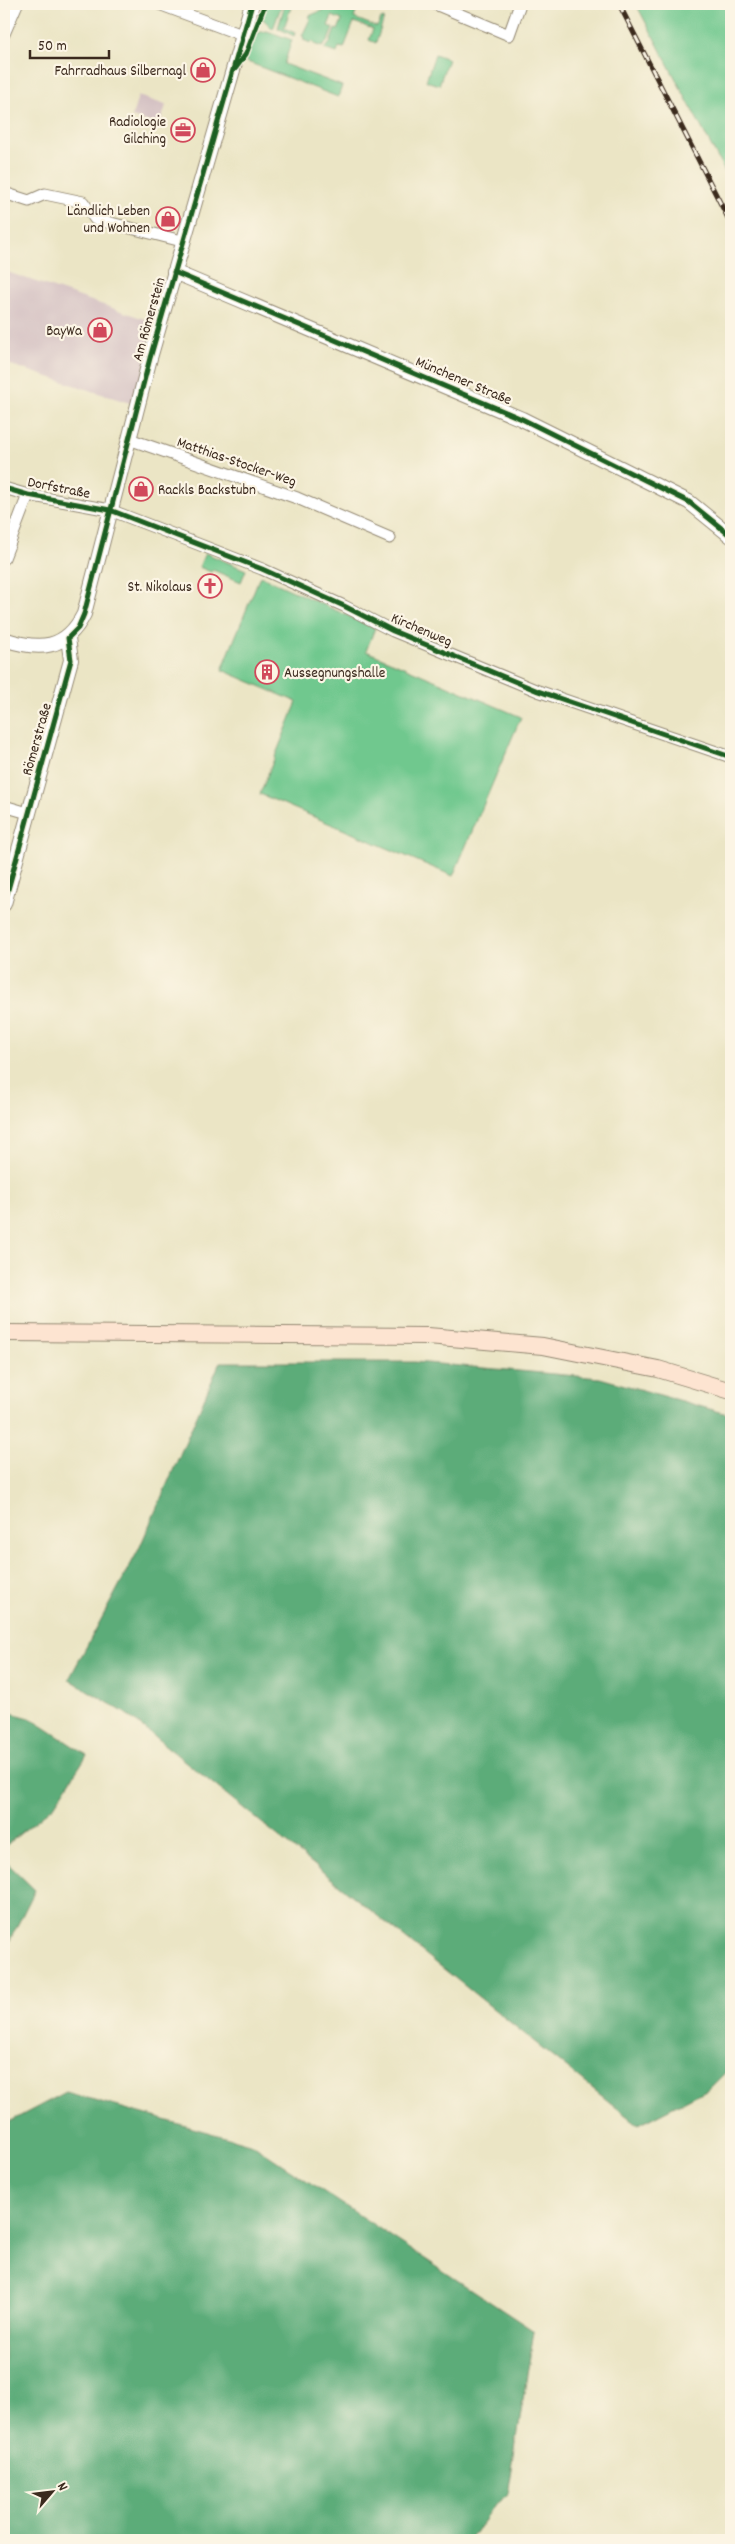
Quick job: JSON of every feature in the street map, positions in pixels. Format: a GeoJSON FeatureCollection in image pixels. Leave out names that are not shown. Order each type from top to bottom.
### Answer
{"type":"FeatureCollection","features":[{"type":"Feature","properties":{"kind":"main road"},"geometry":{"type":"LineString","coordinates":[[4,1333],[213,1333],[438,1337],[543,1346],[658,1369],[731,1391]]}},
{"type":"Feature","properties":{"kind":"street"},"geometry":{"type":"LineString","coordinates":[[4,34],[17,4]]}},
{"type":"Feature","properties":{"kind":"street"},"geometry":{"type":"LineString","coordinates":[[159,4],[242,35]]}},
{"type":"Feature","properties":{"kind":"street","name":"Am Römerstein"},"geometry":{"type":"LineString","coordinates":[[68,638],[78,628],[84,614],[182,241],[252,4]]}},
{"type":"Feature","properties":{"kind":"street"},"geometry":{"type":"LineString","coordinates":[[434,4],[509,35],[520,4]]}},
{"type":"Feature","properties":{"kind":"street"},"geometry":{"type":"LineString","coordinates":[[4,193],[29,201],[45,194],[83,202],[95,218],[182,241]]}},
{"type":"Feature","properties":{"kind":"street","name":"Münchener Straße"},"geometry":{"type":"LineString","coordinates":[[174,272],[522,419],[689,502],[731,536]]}},
{"type":"Feature","properties":{"kind":"street","name":"Matthias-Stocker-Weg"},"geometry":{"type":"LineString","coordinates":[[129,439],[297,498],[390,538]]}},
{"type":"Feature","properties":{"kind":"street","name":"Dorfstraße"},"geometry":{"type":"LineString","coordinates":[[4,488],[28,495],[110,510]]}},
{"type":"Feature","properties":{"kind":"street","name":"Dorfstraße"},"geometry":{"type":"LineString","coordinates":[[4,558],[28,495]]}},
{"type":"Feature","properties":{"kind":"street","name":"Kirchenweg"},"geometry":{"type":"LineString","coordinates":[[110,510],[262,569],[344,606],[393,631],[538,691],[731,757]]}},
{"type":"Feature","properties":{"kind":"street"},"geometry":{"type":"LineString","coordinates":[[4,639],[24,645],[40,646],[68,638]]}},
{"type":"Feature","properties":{"kind":"street","name":"Römerstraße"},"geometry":{"type":"LineString","coordinates":[[4,904],[71,660],[68,638]]}},
{"type":"Feature","properties":{"kind":"street"},"geometry":{"type":"LineString","coordinates":[[4,806],[28,813]]}},
{"type":"Feature","properties":{"kind":"shaded area"},"geometry":{"type":"Polygon","coordinates":[[[138,96],[166,105],[160,125],[132,117],[138,96]]]}},
{"type":"Feature","properties":{"kind":"shaded area"},"geometry":{"type":"Polygon","coordinates":[[[4,271],[156,323],[136,405],[8,364],[10,357],[4,354],[4,271]]]}},
{"type":"Feature","properties":{"kind":"green space"},"geometry":{"type":"Polygon","coordinates":[[[266,4],[282,4],[273,29],[261,17],[266,4]]]}},
{"type":"Feature","properties":{"kind":"green space"},"geometry":{"type":"Polygon","coordinates":[[[285,4],[292,4],[284,28],[295,33],[294,36],[278,28],[285,4]]]}},
{"type":"Feature","properties":{"kind":"green space"},"geometry":{"type":"Polygon","coordinates":[[[351,4],[359,4],[354,18],[377,27],[381,19],[384,18],[376,43],[369,40],[373,29],[354,22],[344,48],[339,47],[337,53],[324,49],[330,43],[335,29],[338,30],[342,20],[332,16],[328,26],[333,28],[328,41],[322,47],[314,44],[313,41],[311,43],[303,40],[304,37],[302,36],[310,19],[309,16],[335,5],[349,10],[351,4]]]}},
{"type":"Feature","properties":{"kind":"green space"},"geometry":{"type":"Polygon","coordinates":[[[636,4],[731,4],[731,183],[636,4]]]}},
{"type":"Feature","properties":{"kind":"green space"},"geometry":{"type":"Polygon","coordinates":[[[267,31],[292,40],[284,64],[342,86],[338,97],[245,61],[256,33],[267,31]]]}},
{"type":"Feature","properties":{"kind":"green space"},"geometry":{"type":"Polygon","coordinates":[[[435,54],[448,59],[439,85],[426,81],[435,54]]]}},
{"type":"Feature","properties":{"kind":"green space"},"geometry":{"type":"Polygon","coordinates":[[[205,553],[246,570],[241,582],[213,570],[211,572],[199,567],[205,553]]]}},
{"type":"Feature","properties":{"kind":"green space"},"geometry":{"type":"Polygon","coordinates":[[[260,576],[375,628],[366,651],[521,717],[453,876],[260,794],[297,702],[222,670],[260,576]]]}},
{"type":"Feature","properties":{"kind":"green space"},"geometry":{"type":"Polygon","coordinates":[[[220,1362],[415,1362],[600,1378],[731,1415],[731,2067],[710,2088],[638,2125],[125,1713],[69,1679],[139,1549],[220,1362]]]}},
{"type":"Feature","properties":{"kind":"green space"},"geometry":{"type":"Polygon","coordinates":[[[4,1711],[30,1718],[87,1755],[54,1806],[4,1847],[4,1711]]]}},
{"type":"Feature","properties":{"kind":"green space"},"geometry":{"type":"Polygon","coordinates":[[[4,1860],[35,1890],[4,1952],[4,1860]]]}},
{"type":"Feature","properties":{"kind":"green space"},"geometry":{"type":"Polygon","coordinates":[[[66,2092],[253,2145],[534,2331],[508,2494],[491,2510],[470,2540],[4,2540],[4,2120],[7,2123],[66,2092]]]}},
{"type":"Feature","properties":{"kind":"railway"},"geometry":{"type":"LineString","coordinates":[[619,4],[731,224]]}},
{"type":"Feature","properties":{"kind":"cycle path"},"geometry":{"type":"LineString","coordinates":[[4,904],[71,660],[68,638],[78,628],[84,614],[150,358],[252,4]]}},
{"type":"Feature","properties":{"kind":"cycle path"},"geometry":{"type":"LineString","coordinates":[[235,69],[246,54],[265,4]]}},
{"type":"Feature","properties":{"kind":"cycle path"},"geometry":{"type":"LineString","coordinates":[[174,272],[522,419],[689,502],[731,536]]}},
{"type":"Feature","properties":{"kind":"cycle path"},"geometry":{"type":"LineString","coordinates":[[4,488],[28,495],[110,510],[262,569],[344,606],[393,631],[538,691],[731,757]]}},
{"type":"Feature","properties":{"kind":"place","name":"Fahrradhaus Silbernagl"},"geometry":{"type":"Point","coordinates":[203,70]}},
{"type":"Feature","properties":{"kind":"place","name":"Radiologie Gilching"},"geometry":{"type":"Point","coordinates":[183,130]}},
{"type":"Feature","properties":{"kind":"place","name":"Ländlich Leben und Wohnen"},"geometry":{"type":"Point","coordinates":[168,219]}},
{"type":"Feature","properties":{"kind":"place","name":"BayWa"},"geometry":{"type":"Point","coordinates":[100,330]}},
{"type":"Feature","properties":{"kind":"place","name":"Rackls Backstubn"},"geometry":{"type":"Point","coordinates":[141,489]}},
{"type":"Feature","properties":{"kind":"place","name":"St. Nikolaus"},"geometry":{"type":"Point","coordinates":[210,586]}},
{"type":"Feature","properties":{"kind":"place","name":"Aussegnungshalle"},"geometry":{"type":"Point","coordinates":[267,672]}}]}
